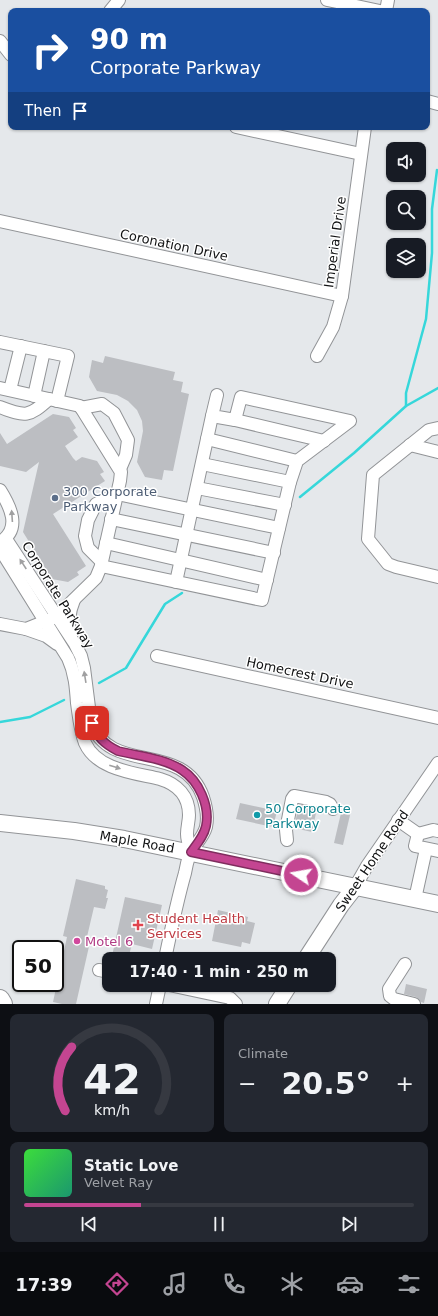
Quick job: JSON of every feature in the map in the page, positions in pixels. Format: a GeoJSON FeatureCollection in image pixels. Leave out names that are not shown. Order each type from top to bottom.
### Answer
{"type":"FeatureCollection","features":[{"type":"Feature","properties":{"kind":"highway"},"geometry":{"type":"LineString","coordinates":[[0,999],[3,1004]]}},
{"type":"Feature","properties":{"kind":"main road","name":"Maple Road"},"geometry":{"type":"LineString","coordinates":[[0,823],[74,831],[191,852],[438,904]]}},
{"type":"Feature","properties":{"kind":"main road","name":"Sweet Home Road"},"geometry":{"type":"LineString","coordinates":[[311,952],[355,886]]}},
{"type":"Feature","properties":{"kind":"main road"},"geometry":{"type":"LineString","coordinates":[[277,1004],[285,992]]}},
{"type":"Feature","properties":{"kind":"street"},"geometry":{"type":"LineString","coordinates":[[112,8],[119,0]]}},
{"type":"Feature","properties":{"kind":"street"},"geometry":{"type":"LineString","coordinates":[[327,0],[366,8]]}},
{"type":"Feature","properties":{"kind":"street"},"geometry":{"type":"LineString","coordinates":[[0,41],[8,51]]}},
{"type":"Feature","properties":{"kind":"street"},"geometry":{"type":"LineString","coordinates":[[250,130],[362,154]]}},
{"type":"Feature","properties":{"kind":"street","name":"Imperial Drive"},"geometry":{"type":"LineString","coordinates":[[317,356],[333,327],[342,296],[365,130]]}},
{"type":"Feature","properties":{"kind":"street","name":"Coronation Drive"},"geometry":{"type":"LineString","coordinates":[[0,221],[342,296]]}},
{"type":"Feature","properties":{"kind":"street"},"geometry":{"type":"LineString","coordinates":[[0,342],[68,356],[53,400],[35,412],[26,414],[0,407]]}},
{"type":"Feature","properties":{"kind":"street"},"geometry":{"type":"LineString","coordinates":[[21,346],[5,389],[80,406],[120,469]]}},
{"type":"Feature","properties":{"kind":"street"},"geometry":{"type":"LineString","coordinates":[[34,396],[44,351]]}},
{"type":"Feature","properties":{"kind":"street"},"geometry":{"type":"LineString","coordinates":[[176,582],[217,395]]}},
{"type":"Feature","properties":{"kind":"street"},"geometry":{"type":"LineString","coordinates":[[235,420],[241,397],[350,421],[297,461],[290,482],[262,600],[176,582],[101,564],[88,548],[85,536],[88,520],[96,504],[117,494],[192,511],[279,528]]}},
{"type":"Feature","properties":{"kind":"street"},"geometry":{"type":"LineString","coordinates":[[26,629],[51,619],[74,600],[96,578],[101,564],[120,481],[120,469],[126,455],[128,440],[114,413],[102,404],[81,408]]}},
{"type":"Feature","properties":{"kind":"street"},"geometry":{"type":"LineString","coordinates":[[212,416],[324,441]]}},
{"type":"Feature","properties":{"kind":"street"},"geometry":{"type":"LineString","coordinates":[[438,428],[429,430],[373,475],[368,539],[388,564],[438,577]]}},
{"type":"Feature","properties":{"kind":"street"},"geometry":{"type":"LineString","coordinates":[[207,439],[297,461]]}},
{"type":"Feature","properties":{"kind":"street"},"geometry":{"type":"LineString","coordinates":[[410,445],[438,452]]}},
{"type":"Feature","properties":{"kind":"street"},"geometry":{"type":"LineString","coordinates":[[202,464],[290,482]]}},
{"type":"Feature","properties":{"kind":"street"},"geometry":{"type":"LineString","coordinates":[[197,488],[285,505]]}},
{"type":"Feature","properties":{"kind":"street","name":"Corporate Parkway"},"geometry":{"type":"LineString","coordinates":[[0,490],[13,514],[12,524],[2,543],[51,619],[62,648],[73,668],[95,732],[106,744],[118,751],[171,764],[182,770],[196,785],[203,796],[206,806],[206,826],[200,840],[191,852]]}},
{"type":"Feature","properties":{"kind":"street"},"geometry":{"type":"LineString","coordinates":[[112,519],[274,552]]}},
{"type":"Feature","properties":{"kind":"street"},"geometry":{"type":"LineString","coordinates":[[106,543],[267,580]]}},
{"type":"Feature","properties":{"kind":"street"},"geometry":{"type":"LineString","coordinates":[[71,638],[69,623],[74,600]]}},
{"type":"Feature","properties":{"kind":"street","name":"Corporate Parkway"},"geometry":{"type":"LineString","coordinates":[[51,619],[71,638],[81,656],[83,700],[82,734],[85,744],[95,756],[109,766],[168,781],[179,789],[188,806],[189,815],[187,835],[191,852]]}},
{"type":"Feature","properties":{"kind":"street"},"geometry":{"type":"LineString","coordinates":[[0,624],[26,629],[46,636],[62,648]]}},
{"type":"Feature","properties":{"kind":"street","name":"Homecrest Drive"},"geometry":{"type":"LineString","coordinates":[[157,656],[438,718]]}},
{"type":"Feature","properties":{"kind":"street","name":"Sweet Home Road"},"geometry":{"type":"LineString","coordinates":[[355,886],[398,820],[438,763]]}},
{"type":"Feature","properties":{"kind":"street"},"geometry":{"type":"LineString","coordinates":[[287,840],[286,830],[292,799],[294,796],[326,802],[330,804],[333,809]]}},
{"type":"Feature","properties":{"kind":"street"},"geometry":{"type":"LineString","coordinates":[[398,820],[418,834],[433,830],[438,831]]}},
{"type":"Feature","properties":{"kind":"street"},"geometry":{"type":"LineString","coordinates":[[415,899],[432,850],[415,846],[418,834]]}},
{"type":"Feature","properties":{"kind":"street"},"geometry":{"type":"LineString","coordinates":[[167,952],[181,885],[191,852]]}},
{"type":"Feature","properties":{"kind":"street"},"geometry":{"type":"LineString","coordinates":[[406,964],[390,989],[390,996],[394,1000],[414,1004]]}},
{"type":"Feature","properties":{"kind":"street"},"geometry":{"type":"LineString","coordinates":[[156,1004],[159,992]]}},
{"type":"Feature","properties":{"kind":"street"},"geometry":{"type":"LineString","coordinates":[[202,992],[230,998],[236,1004]]}},
{"type":"Feature","properties":{"kind":"building"},"geometry":{"type":"Polygon","coordinates":[[[105,356],[175,372],[173,380],[183,382],[181,392],[189,394],[173,471],[164,470],[162,480],[145,477],[137,462],[143,431],[142,421],[137,410],[128,401],[117,395],[97,391],[89,377],[92,360],[103,363],[105,356]]]}},
{"type":"Feature","properties":{"kind":"building","name":"300 Corporate Parkway"},"geometry":{"type":"Polygon","coordinates":[[[53,414],[69,417],[76,428],[73,430],[78,437],[65,446],[73,458],[76,461],[82,457],[97,461],[104,472],[100,474],[105,481],[53,514],[86,566],[77,572],[79,575],[68,582],[52,579],[23,532],[39,462],[26,472],[0,466],[0,433],[7,444],[53,414]]]}},
{"type":"Feature","properties":{"kind":"building","name":"50 Corporate Parkway"},"geometry":{"type":"Polygon","coordinates":[[[240,803],[277,811],[273,827],[236,819],[240,803]]]}},
{"type":"Feature","properties":{"kind":"building"},"geometry":{"type":"Polygon","coordinates":[[[299,804],[317,808],[312,832],[294,828],[299,804]]]}},
{"type":"Feature","properties":{"kind":"building"},"geometry":{"type":"Polygon","coordinates":[[[341,813],[350,815],[343,845],[334,843],[341,813]]]}},
{"type":"Feature","properties":{"kind":"building","name":"Motel 6"},"geometry":{"type":"Polygon","coordinates":[[[76,879],[105,886],[105,889],[108,890],[106,898],[108,898],[105,909],[94,907],[86,941],[90,942],[76,1004],[62,1004],[53,1002],[55,992],[64,992],[64,951],[67,937],[63,936],[76,879]]]}},
{"type":"Feature","properties":{"kind":"building","name":"Student Health Services"},"geometry":{"type":"Polygon","coordinates":[[[125,897],[162,905],[152,949],[132,944],[130,952],[113,952],[125,897]]]}},
{"type":"Feature","properties":{"kind":"building"},"geometry":{"type":"Polygon","coordinates":[[[218,910],[248,917],[247,921],[255,923],[250,944],[242,942],[241,947],[212,941],[218,910]]]}},
{"type":"Feature","properties":{"kind":"building"},"geometry":{"type":"Polygon","coordinates":[[[406,984],[427,989],[424,1003],[416,997],[404,994],[406,984]]]}},
{"type":"Feature","properties":{"kind":"waterway"},"geometry":{"type":"LineString","coordinates":[[406,406],[406,393],[426,319],[432,253],[432,209],[437,170]]}},
{"type":"Feature","properties":{"kind":"waterway"},"geometry":{"type":"LineString","coordinates":[[300,497],[354,453],[406,406],[438,388]]}},
{"type":"Feature","properties":{"kind":"waterway"},"geometry":{"type":"LineString","coordinates":[[99,683],[126,668],[165,604],[182,593]]}},
{"type":"Feature","properties":{"kind":"waterway"},"geometry":{"type":"LineString","coordinates":[[0,722],[30,717],[64,700]]}},
{"type":"Feature","properties":{"kind":"place","name":"300 Corporate Parkway"},"geometry":{"type":"Point","coordinates":[55,498]}},
{"type":"Feature","properties":{"kind":"place","name":"50 Corporate Parkway"},"geometry":{"type":"Point","coordinates":[257,815]}},
{"type":"Feature","properties":{"kind":"place","name":"Student Health Services"},"geometry":{"type":"Point","coordinates":[138,925]}},
{"type":"Feature","properties":{"kind":"place","name":"Motel 6"},"geometry":{"type":"Point","coordinates":[77,941]}},
{"type":"Feature","properties":{"kind":"route"},"geometry":{"type":"LineString","coordinates":[[92,723],[100,740],[111,748],[171,764],[189,775],[203,796],[207,814],[206,826],[200,840],[191,852],[301,875]]}}]}
